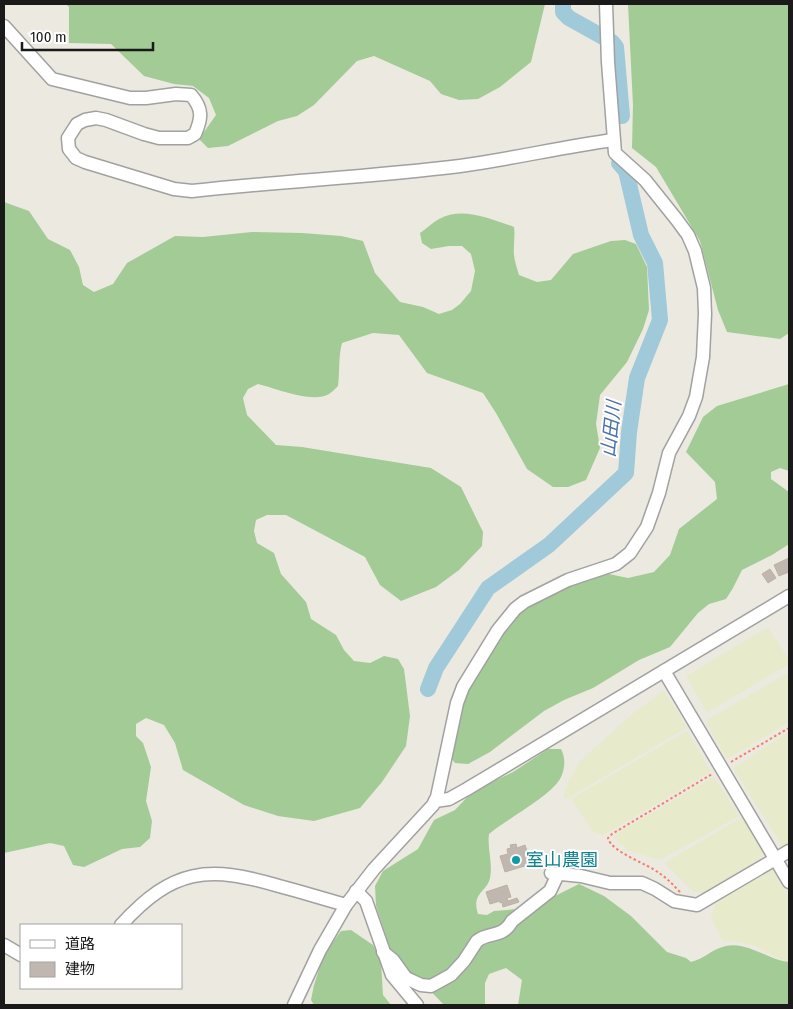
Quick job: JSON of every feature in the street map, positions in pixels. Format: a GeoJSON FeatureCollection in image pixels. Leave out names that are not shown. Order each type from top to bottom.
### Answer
{"type":"FeatureCollection","features":[{"type":"Feature","properties":{"kind":"street"},"geometry":{"type":"LineString","coordinates":[[294,1005],[320,950],[346,905],[397,843],[426,815],[435,801],[456,703],[463,687],[498,630],[515,609],[546,590],[568,580],[616,564],[630,553],[647,527],[659,492],[669,453],[689,416],[696,397],[703,357],[704,288],[688,235],[645,180],[615,153],[606,4]]}},
{"type":"Feature","properties":{"kind":"street"},"geometry":{"type":"LineString","coordinates":[[4,26],[52,79],[130,98],[176,94],[191,95],[200,107],[200,116],[195,134],[188,138],[159,138],[96,118],[84,120],[77,124],[68,138],[69,149],[76,158],[174,190],[192,191],[458,166],[613,140]]}},
{"type":"Feature","properties":{"kind":"street"},"geometry":{"type":"LineString","coordinates":[[435,801],[449,799],[787,598]]}},
{"type":"Feature","properties":{"kind":"street"},"geometry":{"type":"LineString","coordinates":[[664,671],[789,882]]}},
{"type":"Feature","properties":{"kind":"street"},"geometry":{"type":"LineString","coordinates":[[441,775],[457,788],[466,789]]}},
{"type":"Feature","properties":{"kind":"street"},"geometry":{"type":"LineString","coordinates":[[383,952],[393,960],[400,973],[406,978],[425,986],[436,985],[459,967],[480,938],[502,933],[512,921],[550,891],[555,873],[581,876],[610,883],[642,883],[674,902],[697,905],[789,851]]}},
{"type":"Feature","properties":{"kind":"street"},"geometry":{"type":"LineString","coordinates":[[122,924],[135,910],[165,887],[198,875],[217,873],[254,879],[346,905]]}},
{"type":"Feature","properties":{"kind":"street"},"geometry":{"type":"LineString","coordinates":[[356,891],[366,901],[392,975],[417,1005]]}},
{"type":"Feature","properties":{"kind":"street"},"geometry":{"type":"LineString","coordinates":[[4,945],[20,953]]}},
{"type":"Feature","properties":{"kind":"path"},"geometry":{"type":"LineString","coordinates":[[681,893],[660,873],[624,854],[609,842],[608,838],[789,728]]}},
{"type":"Feature","properties":{"kind":"green space"},"geometry":{"type":"Polygon","coordinates":[[[66,4],[545,4],[531,62],[500,87],[478,99],[459,100],[441,94],[430,81],[374,56],[357,61],[314,105],[297,116],[278,121],[228,146],[208,148],[199,139],[216,115],[209,98],[193,86],[174,84],[144,76],[111,44],[69,43],[69,7],[66,4]]]}},
{"type":"Feature","properties":{"kind":"green space"},"geometry":{"type":"Polygon","coordinates":[[[628,4],[789,4],[789,333],[780,339],[727,332],[718,310],[700,241],[656,167],[632,148],[633,105],[628,4]]]}},
{"type":"Feature","properties":{"kind":"green space"},"geometry":{"type":"Polygon","coordinates":[[[4,202],[29,211],[48,239],[70,250],[79,267],[83,285],[94,292],[113,284],[127,263],[175,236],[203,237],[252,232],[302,233],[341,236],[363,241],[375,273],[400,302],[423,307],[439,314],[452,310],[471,291],[475,271],[471,254],[462,246],[431,249],[422,243],[420,233],[448,215],[477,215],[514,227],[514,254],[519,275],[537,282],[551,280],[573,254],[611,241],[625,240],[636,244],[647,267],[649,310],[643,329],[627,362],[600,395],[596,424],[600,448],[586,480],[568,487],[553,487],[527,469],[483,393],[427,373],[399,335],[373,333],[342,343],[338,386],[322,397],[283,392],[258,384],[248,389],[243,398],[247,415],[276,445],[302,447],[431,468],[461,487],[483,532],[482,546],[459,570],[436,587],[401,601],[380,585],[365,557],[286,515],[267,515],[256,520],[254,531],[257,543],[274,553],[281,574],[306,602],[311,619],[336,635],[344,650],[354,661],[370,663],[384,656],[398,659],[404,669],[410,716],[406,746],[382,782],[360,808],[314,821],[278,816],[244,805],[183,770],[175,743],[164,725],[146,718],[136,724],[136,736],[143,743],[151,767],[146,801],[152,821],[150,838],[140,847],[122,849],[84,867],[73,865],[64,846],[50,843],[4,853],[4,202]]]}},
{"type":"Feature","properties":{"kind":"green space"},"geometry":{"type":"Polygon","coordinates":[[[789,384],[789,471],[780,468],[771,472],[771,479],[789,492],[789,544],[742,570],[726,599],[709,604],[698,613],[670,647],[639,660],[593,688],[544,711],[490,752],[468,764],[455,763],[451,758],[459,703],[521,603],[604,573],[628,578],[654,572],[670,555],[679,529],[717,499],[715,482],[686,452],[703,417],[717,406],[789,384]]]}},
{"type":"Feature","properties":{"kind":"green space"},"geometry":{"type":"Polygon","coordinates":[[[766,628],[769,629],[789,659],[789,664],[708,712],[706,711],[686,676],[766,628]]]}},
{"type":"Feature","properties":{"kind":"green space"},"geometry":{"type":"Polygon","coordinates":[[[789,672],[789,722],[726,758],[707,724],[707,720],[789,672]]]}},
{"type":"Feature","properties":{"kind":"green space"},"geometry":{"type":"Polygon","coordinates":[[[663,691],[686,728],[566,799],[564,798],[565,789],[579,762],[630,716],[663,691]]]}},
{"type":"Feature","properties":{"kind":"green space"},"geometry":{"type":"Polygon","coordinates":[[[688,732],[710,771],[709,773],[603,835],[592,831],[572,800],[573,798],[688,732]]]}},
{"type":"Feature","properties":{"kind":"green space"},"geometry":{"type":"Polygon","coordinates":[[[789,732],[789,846],[783,847],[733,768],[789,732]]]}},
{"type":"Feature","properties":{"kind":"green space"},"geometry":{"type":"Polygon","coordinates":[[[548,749],[561,749],[564,760],[562,775],[555,786],[547,793],[489,834],[490,878],[476,901],[478,914],[487,915],[494,911],[531,908],[579,884],[604,896],[631,916],[667,952],[686,958],[691,962],[721,947],[734,945],[789,962],[789,1005],[518,1005],[522,980],[506,968],[489,974],[485,983],[485,1005],[444,1005],[422,982],[411,977],[391,951],[376,906],[375,886],[383,871],[418,849],[434,820],[455,810],[473,791],[513,772],[548,749]]]}},
{"type":"Feature","properties":{"kind":"green space"},"geometry":{"type":"Polygon","coordinates":[[[713,777],[739,816],[660,860],[629,851],[613,837],[613,836],[713,777]]]}},
{"type":"Feature","properties":{"kind":"green space"},"geometry":{"type":"Polygon","coordinates":[[[741,818],[744,819],[764,851],[761,858],[703,893],[693,891],[664,863],[741,818]]]}},
{"type":"Feature","properties":{"kind":"green space"},"geometry":{"type":"Polygon","coordinates":[[[766,869],[773,870],[789,896],[788,961],[755,946],[735,941],[723,941],[711,918],[716,900],[766,869]]]}},
{"type":"Feature","properties":{"kind":"green space"},"geometry":{"type":"Polygon","coordinates":[[[351,930],[373,945],[381,962],[383,995],[391,1005],[314,1005],[311,1000],[324,954],[341,931],[351,930]]]}},
{"type":"Feature","properties":{"kind":"building"},"geometry":{"type":"Polygon","coordinates":[[[789,558],[789,572],[779,576],[774,565],[789,558]]]}},
{"type":"Feature","properties":{"kind":"building"},"geometry":{"type":"Polygon","coordinates":[[[770,569],[776,578],[768,583],[762,574],[770,569]]]}},
{"type":"Feature","properties":{"kind":"building","name":"室山農園"},"geometry":{"type":"Polygon","coordinates":[[[516,844],[517,848],[525,845],[531,864],[505,872],[500,856],[508,854],[507,849],[511,848],[510,845],[516,844]]]}},
{"type":"Feature","properties":{"kind":"building"},"geometry":{"type":"Polygon","coordinates":[[[507,885],[511,897],[507,898],[508,901],[517,898],[519,902],[503,907],[500,901],[490,904],[486,892],[507,885]]]}},
{"type":"Feature","properties":{"kind":"waterway","name":"山田川"},"geometry":{"type":"LineString","coordinates":[[563,4],[563,12],[569,18],[603,37]]}},
{"type":"Feature","properties":{"kind":"waterway","name":"山田川"},"geometry":{"type":"LineString","coordinates":[[612,42],[616,47],[622,116]]}},
{"type":"Feature","properties":{"kind":"waterway","name":"山田川"},"geometry":{"type":"LineString","coordinates":[[428,689],[436,668],[488,588],[549,545],[626,473],[629,432],[637,378],[660,320],[655,263],[641,235],[626,171],[619,163]]}},
{"type":"Feature","properties":{"kind":"place","name":"室山農園"},"geometry":{"type":"Point","coordinates":[516,860]}}]}
